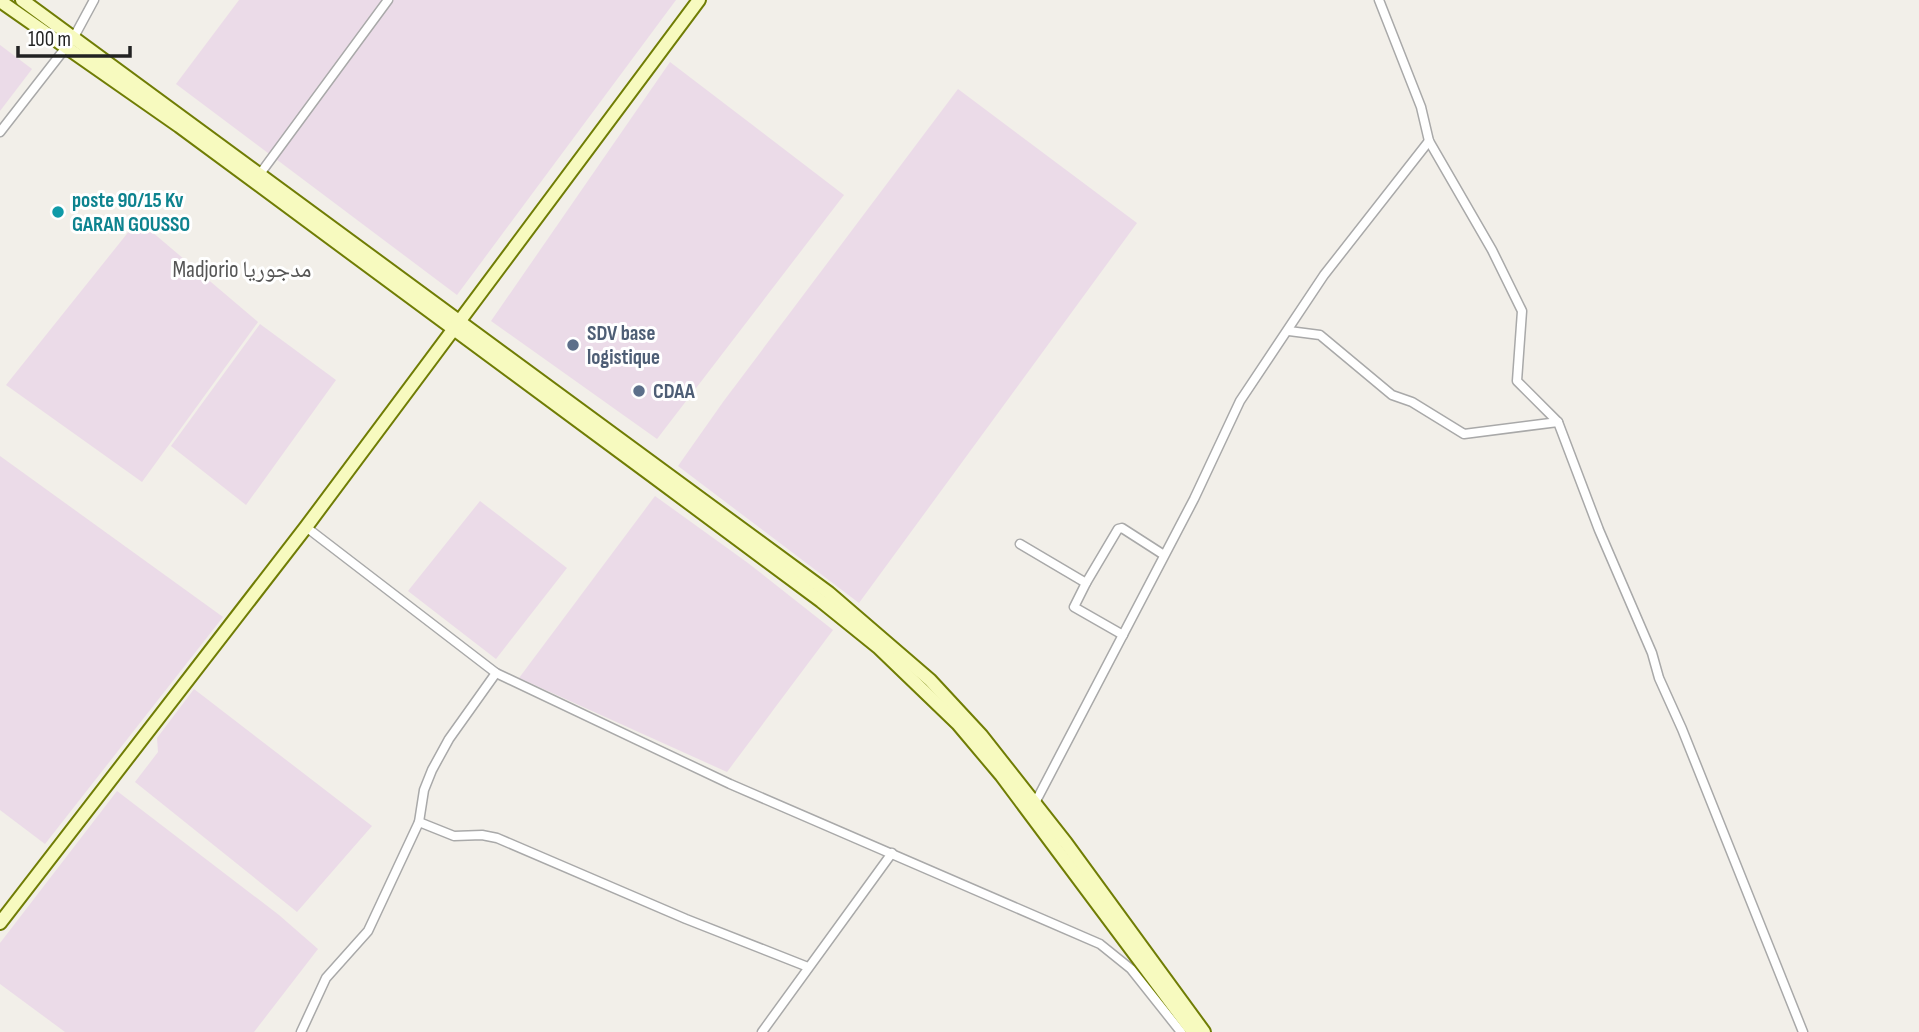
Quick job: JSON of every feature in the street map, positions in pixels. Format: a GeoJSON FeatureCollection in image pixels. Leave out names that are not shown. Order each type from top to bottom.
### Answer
{"type":"FeatureCollection","features":[{"type":"Feature","properties":{"kind":"street"},"geometry":{"type":"LineString","coordinates":[[22,0],[71,42],[457,326],[821,601],[905,671],[958,724],[1001,775],[1193,1032]]}},
{"type":"Feature","properties":{"kind":"street"},"geometry":{"type":"LineString","coordinates":[[0,132],[71,42],[94,0]]}},
{"type":"Feature","properties":{"kind":"street"},"geometry":{"type":"LineString","coordinates":[[257,178],[388,0]]}},
{"type":"Feature","properties":{"kind":"street"},"geometry":{"type":"LineString","coordinates":[[0,923],[306,527],[699,0]]}},
{"type":"Feature","properties":{"kind":"street"},"geometry":{"type":"LineString","coordinates":[[1379,0],[1421,107],[1429,141],[1492,250],[1522,311],[1517,381],[1558,422],[1599,530],[1652,653],[1659,678],[1803,1032]]}},
{"type":"Feature","properties":{"kind":"street"},"geometry":{"type":"LineString","coordinates":[[0,1],[71,42]]}},
{"type":"Feature","properties":{"kind":"street"},"geometry":{"type":"LineString","coordinates":[[1035,803],[1194,499],[1240,401],[1324,275],[1429,141]]}},
{"type":"Feature","properties":{"kind":"street"},"geometry":{"type":"LineString","coordinates":[[457,326],[856,615],[945,695],[1035,803],[1204,1032]]}},
{"type":"Feature","properties":{"kind":"street"},"geometry":{"type":"LineString","coordinates":[[1289,331],[1320,335],[1392,395],[1412,402],[1464,434],[1558,422]]}},
{"type":"Feature","properties":{"kind":"street"},"geometry":{"type":"LineString","coordinates":[[306,527],[496,673],[730,784],[1100,944],[1131,969],[1181,1032]]}},
{"type":"Feature","properties":{"kind":"street"},"geometry":{"type":"LineString","coordinates":[[1124,635],[1074,607],[1086,583],[1118,529],[1122,528],[1164,555]]}},
{"type":"Feature","properties":{"kind":"street"},"geometry":{"type":"LineString","coordinates":[[1020,544],[1086,583]]}},
{"type":"Feature","properties":{"kind":"street"},"geometry":{"type":"LineString","coordinates":[[301,1032],[326,978],[369,931],[419,822],[424,790],[432,770],[449,739],[496,673]]}},
{"type":"Feature","properties":{"kind":"street"},"geometry":{"type":"LineString","coordinates":[[419,822],[454,836],[482,835],[497,838],[686,919],[808,967]]}},
{"type":"Feature","properties":{"kind":"street"},"geometry":{"type":"LineString","coordinates":[[762,1032],[892,853]]}},
{"type":"Feature","properties":{"kind":"shaded area"},"geometry":{"type":"Polygon","coordinates":[[[239,0],[676,0],[457,295],[176,84],[239,0]]]}},
{"type":"Feature","properties":{"kind":"shaded area"},"geometry":{"type":"Polygon","coordinates":[[[0,45],[32,69],[0,111],[0,45]]]}},
{"type":"Feature","properties":{"kind":"shaded area"},"geometry":{"type":"Polygon","coordinates":[[[670,62],[844,195],[657,439],[491,321],[670,62]]]}},
{"type":"Feature","properties":{"kind":"shaded area"},"geometry":{"type":"Polygon","coordinates":[[[958,89],[1137,223],[859,603],[678,466],[958,89]]]}},
{"type":"Feature","properties":{"kind":"shaded area"},"geometry":{"type":"Polygon","coordinates":[[[138,220],[258,322],[142,482],[6,385],[138,220]]]}},
{"type":"Feature","properties":{"kind":"shaded area"},"geometry":{"type":"Polygon","coordinates":[[[260,324],[336,380],[246,505],[171,446],[260,324]]]}},
{"type":"Feature","properties":{"kind":"shaded area"},"geometry":{"type":"Polygon","coordinates":[[[0,456],[223,617],[45,844],[0,810],[0,456]]]}},
{"type":"Feature","properties":{"kind":"shaded area"},"geometry":{"type":"Polygon","coordinates":[[[655,496],[748,563],[833,630],[727,772],[519,678],[655,496]]]}},
{"type":"Feature","properties":{"kind":"shaded area"},"geometry":{"type":"Polygon","coordinates":[[[480,501],[567,568],[496,659],[408,591],[480,501]]]}},
{"type":"Feature","properties":{"kind":"shaded area"},"geometry":{"type":"Polygon","coordinates":[[[194,689],[372,826],[297,912],[135,782],[158,752],[157,738],[194,689]]]}},
{"type":"Feature","properties":{"kind":"shaded area"},"geometry":{"type":"Polygon","coordinates":[[[117,791],[279,915],[318,949],[254,1032],[65,1032],[0,984],[0,943],[117,791]]]}},
{"type":"Feature","properties":{"kind":"place","name":"poste 90/15 Kv GARAN GOUSSO"},"geometry":{"type":"Point","coordinates":[58,212]}},
{"type":"Feature","properties":{"kind":"place","name":"SDV base logistique"},"geometry":{"type":"Point","coordinates":[573,345]}},
{"type":"Feature","properties":{"kind":"place","name":"CDAA"},"geometry":{"type":"Point","coordinates":[639,391]}},
{"type":"Feature","properties":{"kind":"district","name":"Madjorio مدجوريا"},"geometry":{"type":"Point","coordinates":[242,270]}}]}
